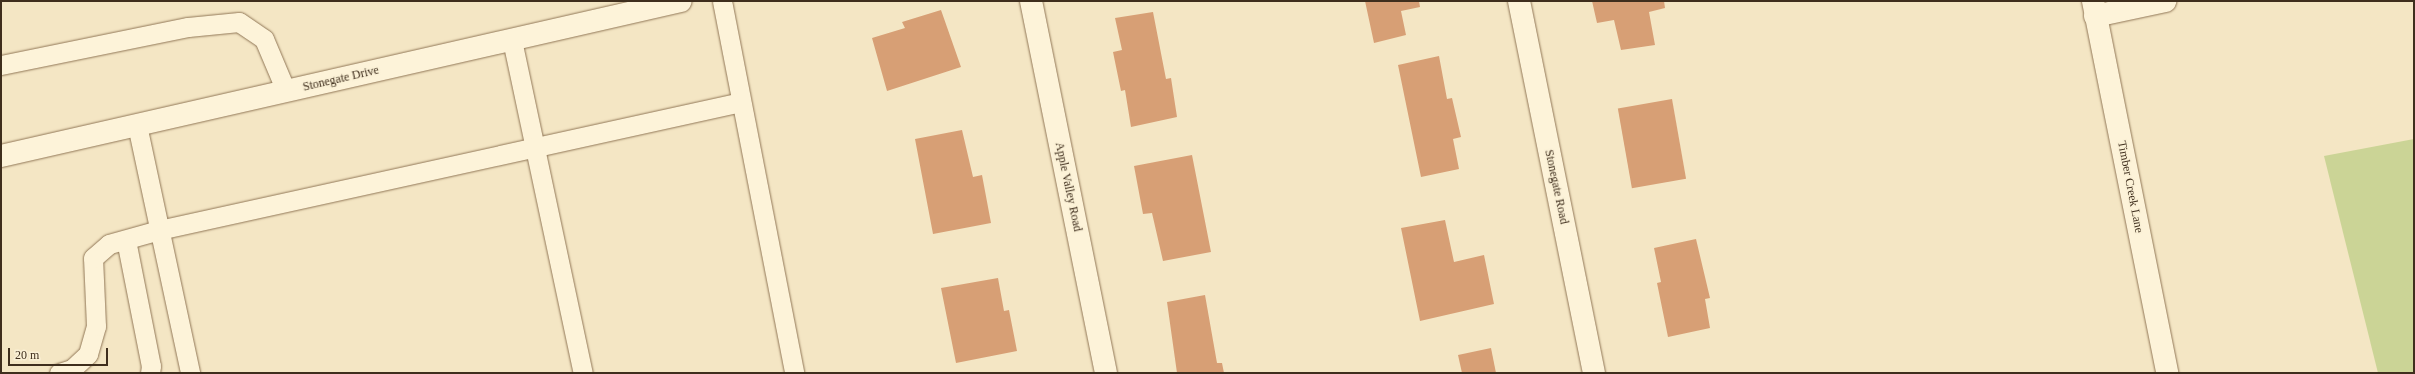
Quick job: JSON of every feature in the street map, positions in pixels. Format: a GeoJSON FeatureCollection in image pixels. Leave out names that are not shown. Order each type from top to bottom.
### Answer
{"type":"FeatureCollection","features":[{"type":"Feature","properties":{"kind":"street","name":"Stonegate Drive"},"geometry":{"type":"LineString","coordinates":[[1,156],[681,1]]}},
{"type":"Feature","properties":{"kind":"street","name":"Apple Valley Road"},"geometry":{"type":"LineString","coordinates":[[1031,1],[1106,373]]}},
{"type":"Feature","properties":{"kind":"street","name":"Stonegate Road"},"geometry":{"type":"LineString","coordinates":[[1519,1],[1594,373]]}},
{"type":"Feature","properties":{"kind":"street"},"geometry":{"type":"LineString","coordinates":[[2094,8],[2165,1]]}},
{"type":"Feature","properties":{"kind":"street","name":"Timber Creek Lane"},"geometry":{"type":"LineString","coordinates":[[2094,8],[2167,373]]}},
{"type":"Feature","properties":{"kind":"lane"},"geometry":{"type":"LineString","coordinates":[[722,1],[794,373]]}},
{"type":"Feature","properties":{"kind":"lane"},"geometry":{"type":"LineString","coordinates":[[1,65],[188,27],[238,22],[264,40],[286,91]]}},
{"type":"Feature","properties":{"kind":"lane"},"geometry":{"type":"LineString","coordinates":[[512,40],[583,373]]}},
{"type":"Feature","properties":{"kind":"lane"},"geometry":{"type":"LineString","coordinates":[[59,373],[72,370],[88,354],[96,326],[93,258],[109,244],[159,230],[741,102]]}},
{"type":"Feature","properties":{"kind":"lane"},"geometry":{"type":"LineString","coordinates":[[137,125],[190,373]]}},
{"type":"Feature","properties":{"kind":"lane"},"geometry":{"type":"LineString","coordinates":[[126,240],[151,366],[150,373]]}},
{"type":"Feature","properties":{"kind":"green space"},"geometry":{"type":"Polygon","coordinates":[[[2414,139],[2414,373],[2378,373],[2324,156],[2414,139]]]}},
{"type":"Feature","properties":{"kind":"building"},"geometry":{"type":"Polygon","coordinates":[[[1365,1],[1419,1],[1420,7],[1401,11],[1406,35],[1374,43],[1365,1]]]}},
{"type":"Feature","properties":{"kind":"building"},"geometry":{"type":"Polygon","coordinates":[[[1592,1],[1664,1],[1665,8],[1649,12],[1655,45],[1621,50],[1614,20],[1597,23],[1592,1]]]}},
{"type":"Feature","properties":{"kind":"building"},"geometry":{"type":"Polygon","coordinates":[[[941,10],[961,67],[887,91],[872,38],[905,28],[902,22],[941,10]]]}},
{"type":"Feature","properties":{"kind":"building"},"geometry":{"type":"Polygon","coordinates":[[[1153,12],[1166,79],[1171,78],[1177,117],[1131,127],[1125,90],[1121,91],[1113,52],[1122,50],[1115,18],[1153,12]]]}},
{"type":"Feature","properties":{"kind":"building"},"geometry":{"type":"Polygon","coordinates":[[[1439,56],[1447,99],[1452,98],[1461,137],[1453,139],[1459,169],[1421,177],[1398,65],[1439,56]]]}},
{"type":"Feature","properties":{"kind":"building"},"geometry":{"type":"Polygon","coordinates":[[[1672,99],[1686,179],[1632,188],[1618,109],[1672,99]]]}},
{"type":"Feature","properties":{"kind":"building"},"geometry":{"type":"Polygon","coordinates":[[[962,130],[973,177],[982,175],[991,223],[933,234],[915,139],[962,130]]]}},
{"type":"Feature","properties":{"kind":"building"},"geometry":{"type":"Polygon","coordinates":[[[1192,155],[1211,252],[1163,261],[1152,213],[1143,214],[1134,166],[1192,155]]]}},
{"type":"Feature","properties":{"kind":"building"},"geometry":{"type":"Polygon","coordinates":[[[1445,220],[1454,262],[1484,255],[1494,304],[1420,321],[1401,228],[1445,220]]]}},
{"type":"Feature","properties":{"kind":"building"},"geometry":{"type":"Polygon","coordinates":[[[1696,239],[1710,298],[1705,299],[1710,328],[1668,337],[1657,283],[1661,282],[1654,248],[1696,239]]]}},
{"type":"Feature","properties":{"kind":"building"},"geometry":{"type":"Polygon","coordinates":[[[998,278],[1004,311],[1009,310],[1017,351],[956,363],[941,288],[998,278]]]}},
{"type":"Feature","properties":{"kind":"building"},"geometry":{"type":"Polygon","coordinates":[[[1205,295],[1217,363],[1222,363],[1224,373],[1177,373],[1167,302],[1205,295]]]}},
{"type":"Feature","properties":{"kind":"building"},"geometry":{"type":"Polygon","coordinates":[[[1491,348],[1496,373],[1462,373],[1458,355],[1491,348]]]}}]}
